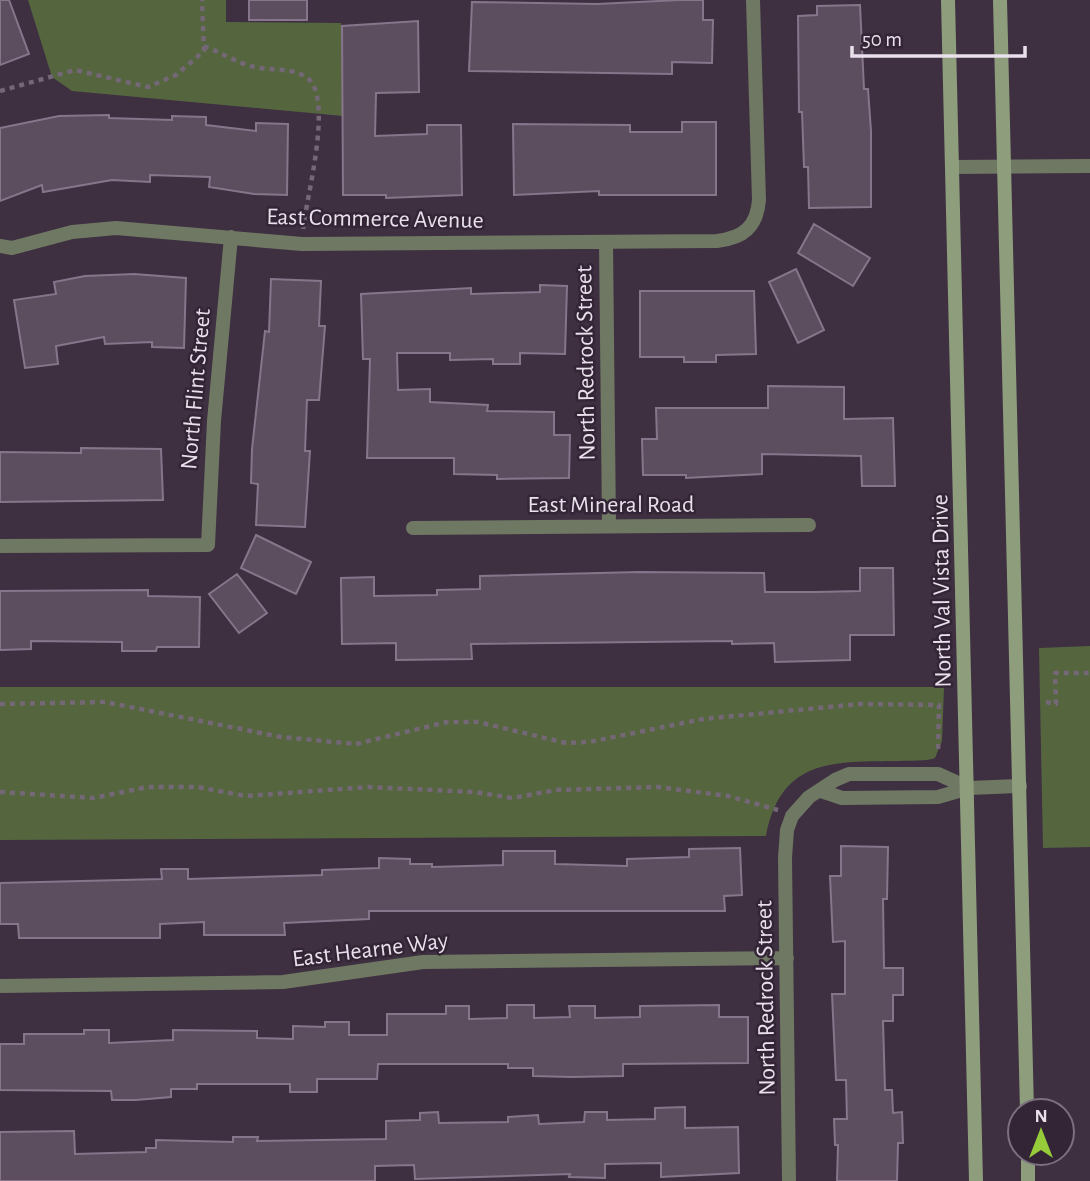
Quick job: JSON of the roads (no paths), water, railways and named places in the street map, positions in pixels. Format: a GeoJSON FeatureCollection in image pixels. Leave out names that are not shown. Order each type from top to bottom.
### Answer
{"type":"FeatureCollection","features":[{"type":"Feature","properties":{"kind":"main road","name":"North Val Vista Drive"},"geometry":{"type":"LineString","coordinates":[[948,0],[969,788],[976,1181]]}},
{"type":"Feature","properties":{"kind":"main road"},"geometry":{"type":"LineString","coordinates":[[1000,0],[1027,1097]]}},
{"type":"Feature","properties":{"kind":"street","name":"East Commerce Avenue"},"geometry":{"type":"LineString","coordinates":[[0,246],[12,248],[72,232],[116,228],[302,244],[717,241],[739,236],[755,222],[758,200],[753,0]]}},
{"type":"Feature","properties":{"kind":"street"},"geometry":{"type":"LineString","coordinates":[[953,167],[1090,166]]}},
{"type":"Feature","properties":{"kind":"street","name":"North Flint Street"},"geometry":{"type":"LineString","coordinates":[[0,546],[208,545],[214,421],[231,237]]}},
{"type":"Feature","properties":{"kind":"street","name":"North Redrock Street"},"geometry":{"type":"LineString","coordinates":[[606,242],[609,526]]}},
{"type":"Feature","properties":{"kind":"street","name":"East Mineral Road"},"geometry":{"type":"LineString","coordinates":[[413,528],[809,525]]}},
{"type":"Feature","properties":{"kind":"street"},"geometry":{"type":"LineString","coordinates":[[821,791],[835,780],[849,774],[938,774],[969,788]]}},
{"type":"Feature","properties":{"kind":"street"},"geometry":{"type":"LineString","coordinates":[[821,791],[842,798],[938,797],[969,788],[1020,786]]}},
{"type":"Feature","properties":{"kind":"street","name":"North Redrock Street"},"geometry":{"type":"LineString","coordinates":[[789,1181],[785,843],[792,816],[809,797],[821,791]]}},
{"type":"Feature","properties":{"kind":"street","name":"East Hearne Way"},"geometry":{"type":"LineString","coordinates":[[0,986],[262,984],[423,962],[787,958]]}}]}
